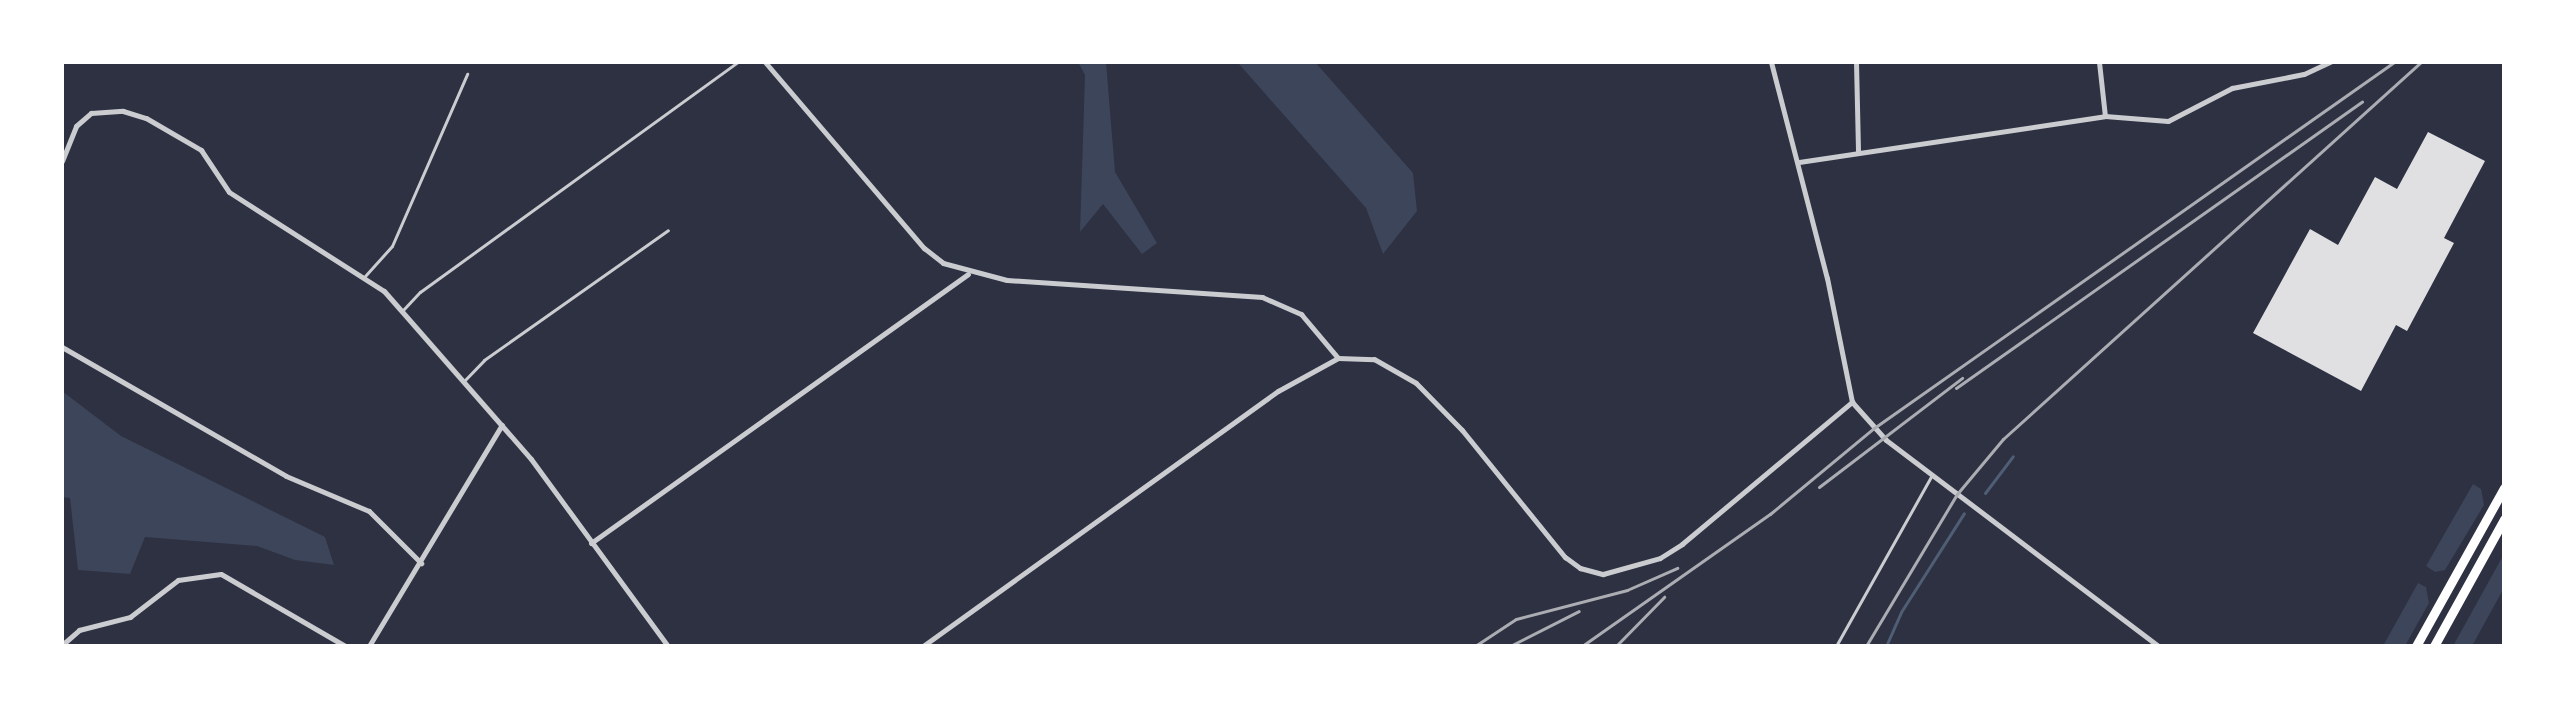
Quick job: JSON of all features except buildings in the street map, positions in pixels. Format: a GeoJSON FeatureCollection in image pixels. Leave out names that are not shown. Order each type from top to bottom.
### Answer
{"type":"FeatureCollection","features":[{"type":"Feature","properties":{"kind":"main road"},"geometry":{"type":"LineString","coordinates":[[2416,646],[2504,488]]}},
{"type":"Feature","properties":{"kind":"main road"},"geometry":{"type":"LineString","coordinates":[[2434,646],[2504,519]]}},
{"type":"Feature","properties":{"kind":"street"},"geometry":{"type":"LineString","coordinates":[[765,62],[924,248],[969,274],[1262,297],[1301,314],[1338,358]]}},
{"type":"Feature","properties":{"kind":"street"},"geometry":{"type":"LineString","coordinates":[[1771,62],[1799,162],[1852,402],[1886,440],[2158,646]]}},
{"type":"Feature","properties":{"kind":"street"},"geometry":{"type":"LineString","coordinates":[[1856,62],[1858,153]]}},
{"type":"Feature","properties":{"kind":"street"},"geometry":{"type":"LineString","coordinates":[[2099,62],[2105,116]]}},
{"type":"Feature","properties":{"kind":"street"},"geometry":{"type":"LineString","coordinates":[[1799,162],[2105,116],[2168,121],[2240,85],[2304,74],[2330,62]]}},
{"type":"Feature","properties":{"kind":"street"},"geometry":{"type":"LineString","coordinates":[[62,161],[76,126],[91,113],[123,111],[188,139],[211,161],[229,192],[365,276],[403,310],[502,425],[668,646]]}},
{"type":"Feature","properties":{"kind":"street"},"geometry":{"type":"LineString","coordinates":[[591,543],[969,274]]}},
{"type":"Feature","properties":{"kind":"street"},"geometry":{"type":"LineString","coordinates":[[62,347],[286,476],[369,511],[421,563]]}},
{"type":"Feature","properties":{"kind":"street"},"geometry":{"type":"LineString","coordinates":[[923,646],[1278,391],[1338,358],[1374,359],[1416,383],[1462,430],[1565,557],[1580,568],[1603,574],[1660,558],[1682,544],[1852,402]]}},
{"type":"Feature","properties":{"kind":"street"},"geometry":{"type":"LineString","coordinates":[[369,646],[502,425]]}},
{"type":"Feature","properties":{"kind":"street"},"geometry":{"type":"LineString","coordinates":[[62,645],[79,630],[130,617],[178,580],[221,574],[345,646]]}},
{"type":"Feature","properties":{"kind":"lane"},"geometry":{"type":"LineString","coordinates":[[403,310],[420,292],[738,62]]}},
{"type":"Feature","properties":{"kind":"lane"},"geometry":{"type":"LineString","coordinates":[[365,276],[392,246],[467,74]]}},
{"type":"Feature","properties":{"kind":"lane"},"geometry":{"type":"LineString","coordinates":[[464,381],[484,360],[668,230]]}},
{"type":"Feature","properties":{"kind":"lane"},"geometry":{"type":"LineString","coordinates":[[1836,646],[1932,475]]}},
{"type":"Feature","properties":{"kind":"shaded area"},"geometry":{"type":"Polygon","coordinates":[[[1078,62],[1106,62],[1115,172],[1157,243],[1142,254],[1103,204],[1080,232],[1085,75],[1078,62]]]}},
{"type":"Feature","properties":{"kind":"shaded area"},"geometry":{"type":"Polygon","coordinates":[[[1315,62],[1413,173],[1417,211],[1383,254],[1366,208],[1239,64],[1315,62]]]}},
{"type":"Feature","properties":{"kind":"shaded area"},"geometry":{"type":"Polygon","coordinates":[[[62,391],[121,436],[325,537],[334,565],[295,560],[257,546],[145,537],[130,574],[78,570],[70,498],[62,497],[62,391]]]}},
{"type":"Feature","properties":{"kind":"shaded area"},"geometry":{"type":"Polygon","coordinates":[[[2473,484],[2481,489],[2484,505],[2445,570],[2435,572],[2426,566],[2473,484]]]}},
{"type":"Feature","properties":{"kind":"shaded area"},"geometry":{"type":"Polygon","coordinates":[[[2504,554],[2504,588],[2472,646],[2453,646],[2504,554]]]}},
{"type":"Feature","properties":{"kind":"shaded area"},"geometry":{"type":"Polygon","coordinates":[[[2418,583],[2426,587],[2429,603],[2405,646],[2383,646],[2418,583]]]}},
{"type":"Feature","properties":{"kind":"waterway"},"geometry":{"type":"LineString","coordinates":[[1985,493],[2013,456]]}},
{"type":"Feature","properties":{"kind":"waterway"},"geometry":{"type":"LineString","coordinates":[[1886,646],[1901,612],[1964,513]]}},
{"type":"Feature","properties":{"kind":"railway"},"geometry":{"type":"LineString","coordinates":[[1582,646],[1770,514],[1874,428],[2394,62]]}},
{"type":"Feature","properties":{"kind":"railway"},"geometry":{"type":"LineString","coordinates":[[1866,646],[1957,494],[2003,439],[2421,62]]}},
{"type":"Feature","properties":{"kind":"railway"},"geometry":{"type":"LineString","coordinates":[[1956,388],[2362,102]]}},
{"type":"Feature","properties":{"kind":"railway"},"geometry":{"type":"LineString","coordinates":[[1819,487],[1962,378]]}},
{"type":"Feature","properties":{"kind":"railway"},"geometry":{"type":"LineString","coordinates":[[1475,646],[1516,619],[1627,590],[1677,568]]}},
{"type":"Feature","properties":{"kind":"railway"},"geometry":{"type":"LineString","coordinates":[[1616,646],[1664,597]]}},
{"type":"Feature","properties":{"kind":"railway"},"geometry":{"type":"LineString","coordinates":[[1510,646],[1579,611]]}}]}
